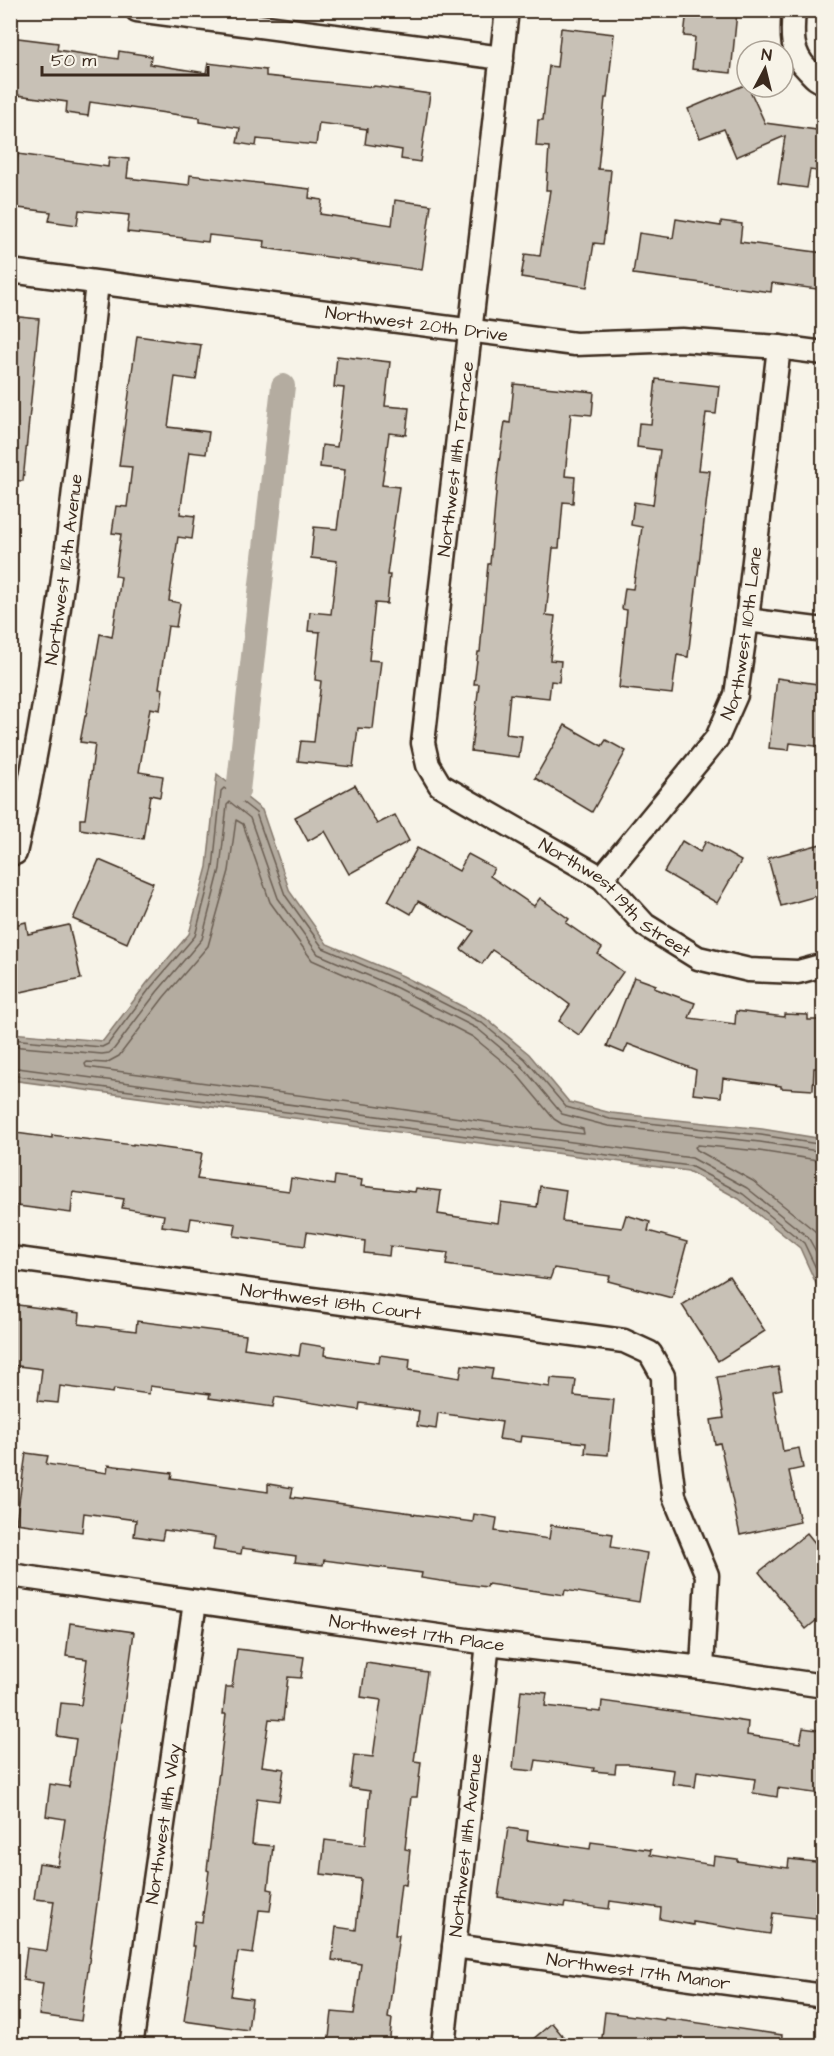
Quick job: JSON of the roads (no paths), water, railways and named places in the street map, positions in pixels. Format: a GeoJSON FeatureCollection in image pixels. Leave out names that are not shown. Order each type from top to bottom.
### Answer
{"type":"FeatureCollection","features":[{"type":"Feature","properties":{"kind":"street"},"geometry":{"type":"LineString","coordinates":[[137,10],[502,58]]}},
{"type":"Feature","properties":{"kind":"street","name":"Northwest 111th Terrace"},"geometry":{"type":"LineString","coordinates":[[428,765],[423,743],[507,10]]}},
{"type":"Feature","properties":{"kind":"street"},"geometry":{"type":"LineString","coordinates":[[795,10],[791,38],[800,62],[819,81],[824,81]]}},
{"type":"Feature","properties":{"kind":"street","name":"Northwest 20th Drive"},"geometry":{"type":"LineString","coordinates":[[10,271],[575,344],[682,340],[779,347],[824,353]]}},
{"type":"Feature","properties":{"kind":"street","name":"Northwest 112th Avenue"},"geometry":{"type":"LineString","coordinates":[[15,853],[26,804],[64,579],[97,283]]}},
{"type":"Feature","properties":{"kind":"street","name":"Northwest 110th Lane"},"geometry":{"type":"LineString","coordinates":[[602,878],[717,738],[736,695],[779,347]]}},
{"type":"Feature","properties":{"kind":"street"},"geometry":{"type":"LineString","coordinates":[[747,620],[824,630]]}},
{"type":"Feature","properties":{"kind":"street","name":"Northwest 19th Street"},"geometry":{"type":"LineString","coordinates":[[428,765],[440,785],[602,878],[645,924],[698,958],[749,970],[798,972],[824,965]]}},
{"type":"Feature","properties":{"kind":"street","name":"Northwest 18th Court"},"geometry":{"type":"LineString","coordinates":[[10,1258],[624,1341],[650,1353],[663,1376],[664,1417],[674,1496],[707,1575],[702,1668]]}},
{"type":"Feature","properties":{"kind":"street","name":"Northwest 17th Place"},"geometry":{"type":"LineString","coordinates":[[10,1575],[488,1643],[702,1668],[824,1686]]}},
{"type":"Feature","properties":{"kind":"street","name":"Northwest 111th Way"},"geometry":{"type":"LineString","coordinates":[[129,2046],[134,2028],[195,1602]]}},
{"type":"Feature","properties":{"kind":"street","name":"Northwest 111th Avenue"},"geometry":{"type":"LineString","coordinates":[[443,2046],[488,1643]]}},
{"type":"Feature","properties":{"kind":"street","name":"Northwest 17th Manor"},"geometry":{"type":"LineString","coordinates":[[454,1946],[824,1996]]}},
{"type":"Feature","properties":{"kind":"water"},"geometry":{"type":"Polygon","coordinates":[[[217,774],[262,810],[290,892],[327,944],[403,976],[485,1018],[529,1054],[569,1102],[611,1113],[762,1129],[823,1139],[823,1299],[800,1248],[739,1199],[688,1171],[11,1080],[11,1033],[103,1041],[147,983],[189,934],[207,867],[217,774]]]}},
{"type":"Feature","properties":{"kind":"waterway"},"geometry":{"type":"LineString","coordinates":[[238,791],[283,386]]}}]}
